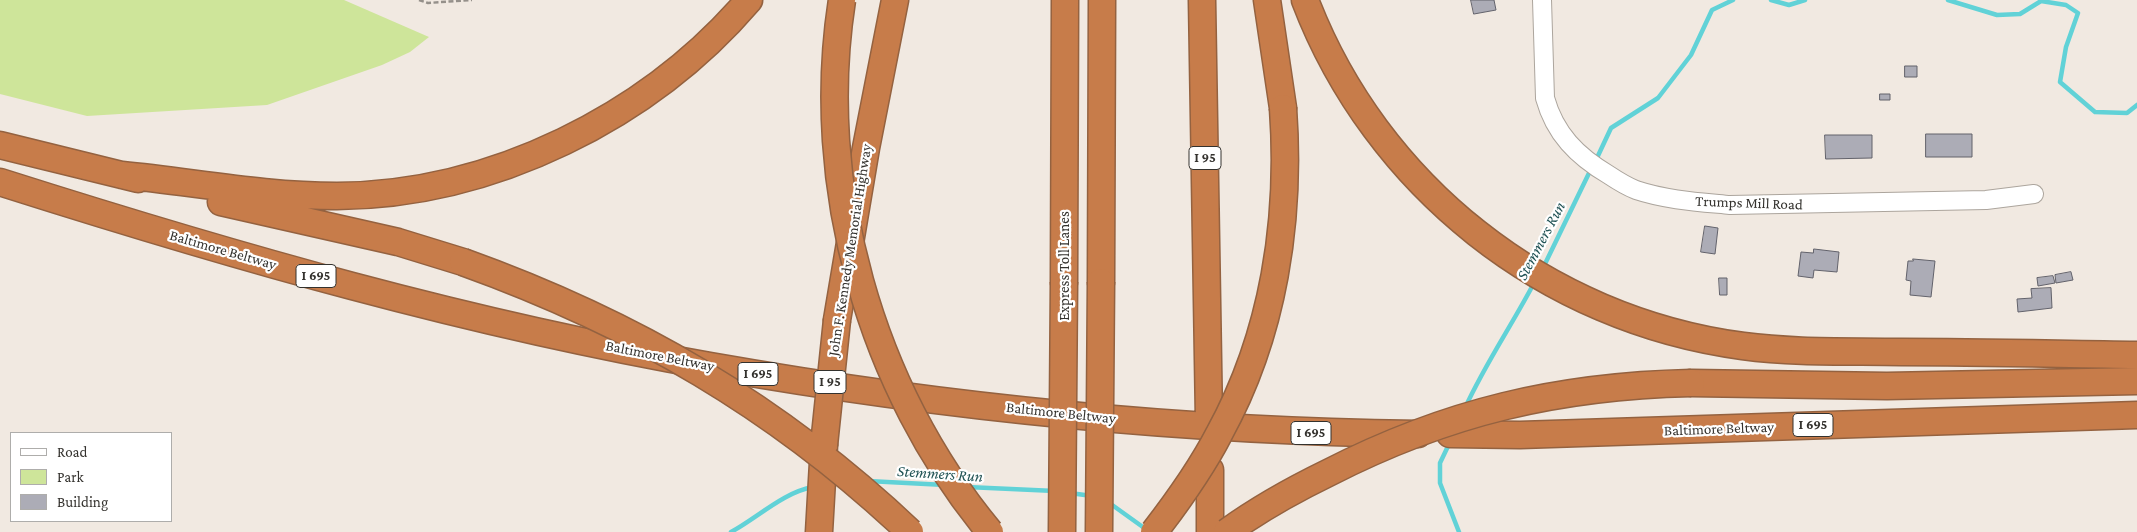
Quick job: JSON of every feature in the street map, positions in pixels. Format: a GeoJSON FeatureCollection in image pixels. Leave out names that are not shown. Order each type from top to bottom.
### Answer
{"type":"FeatureCollection","features":[{"type":"Feature","properties":{"kind":"highway"},"geometry":{"type":"LineString","coordinates":[[122,175],[239,190],[338,196],[412,188],[474,174],[554,146],[606,119],[633,102],[700,51],[750,0]]}},
{"type":"Feature","properties":{"kind":"highway"},"geometry":{"type":"LineString","coordinates":[[842,0],[836,73],[838,157],[848,224],[870,314],[900,390],[923,434],[959,490],[990,532]]}},
{"type":"Feature","properties":{"kind":"highway","name":"John F. Kennedy Memorial Highway"},"geometry":{"type":"LineString","coordinates":[[819,532],[827,417],[838,320],[864,157],[896,0]]}},
{"type":"Feature","properties":{"kind":"highway","name":"Express Toll Lanes"},"geometry":{"type":"LineString","coordinates":[[1062,532],[1066,0]]}},
{"type":"Feature","properties":{"kind":"highway"},"geometry":{"type":"LineString","coordinates":[[1099,532],[1102,0]]}},
{"type":"Feature","properties":{"kind":"highway","name":"I 95"},"geometry":{"type":"LineString","coordinates":[[1202,0],[1210,532]]}},
{"type":"Feature","properties":{"kind":"highway"},"geometry":{"type":"LineString","coordinates":[[1154,532],[1177,502],[1219,434],[1236,402],[1257,345],[1273,288],[1283,228],[1286,170],[1284,108],[1267,0]]}},
{"type":"Feature","properties":{"kind":"highway"},"geometry":{"type":"LineString","coordinates":[[1305,0],[1342,78],[1382,138],[1424,186],[1497,250],[1536,275],[1582,300],[1637,321],[1689,336],[1771,349],[2137,355]]}},
{"type":"Feature","properties":{"kind":"highway"},"geometry":{"type":"LineString","coordinates":[[0,145],[236,206],[398,242],[463,262],[586,310],[659,349],[760,409],[828,460],[910,532]]}},
{"type":"Feature","properties":{"kind":"highway","name":"Baltimore Beltway"},"geometry":{"type":"LineString","coordinates":[[0,182],[163,232],[362,288],[523,327],[710,366],[926,398],[1185,426],[1309,433],[1488,434],[2137,415]]}},
{"type":"Feature","properties":{"kind":"highway"},"geometry":{"type":"LineString","coordinates":[[1227,532],[1298,488],[1392,442],[1445,422],[1506,405],[1568,393],[1625,386],[1691,383],[1896,386],[2137,381]]}},
{"type":"Feature","properties":{"kind":"street","name":"Trumps Mill Road"},"geometry":{"type":"LineString","coordinates":[[1542,0],[1545,98],[1557,130],[1584,158],[1598,169],[1636,190],[1691,202],[1730,205],[1977,200],[2034,194]]}},
{"type":"Feature","properties":{"kind":"path"},"geometry":{"type":"LineString","coordinates":[[419,0],[428,2],[472,0]]}},
{"type":"Feature","properties":{"kind":"green space"},"geometry":{"type":"Polygon","coordinates":[[[0,0],[344,0],[429,37],[410,52],[382,65],[267,105],[87,116],[0,94],[0,0]]]}},
{"type":"Feature","properties":{"kind":"building"},"geometry":{"type":"Polygon","coordinates":[[[1471,0],[1494,0],[1496,10],[1474,14],[1471,0]]]}},
{"type":"Feature","properties":{"kind":"building"},"geometry":{"type":"Polygon","coordinates":[[[1905,66],[1917,66],[1917,77],[1905,77],[1905,66]]]}},
{"type":"Feature","properties":{"kind":"building"},"geometry":{"type":"Polygon","coordinates":[[[1880,94],[1890,94],[1890,100],[1880,100],[1880,94]]]}},
{"type":"Feature","properties":{"kind":"building"},"geometry":{"type":"Polygon","coordinates":[[[1926,134],[1972,134],[1972,157],[1926,157],[1926,134]]]}},
{"type":"Feature","properties":{"kind":"building"},"geometry":{"type":"Polygon","coordinates":[[[1825,135],[1872,135],[1872,158],[1826,159],[1825,135]]]}},
{"type":"Feature","properties":{"kind":"building"},"geometry":{"type":"Polygon","coordinates":[[[1705,226],[1718,228],[1715,254],[1701,252],[1705,226]]]}},
{"type":"Feature","properties":{"kind":"building"},"geometry":{"type":"Polygon","coordinates":[[[1814,249],[1839,252],[1837,272],[1814,270],[1813,278],[1798,276],[1801,252],[1813,253],[1814,249]]]}},
{"type":"Feature","properties":{"kind":"building"},"geometry":{"type":"Polygon","coordinates":[[[1913,259],[1935,261],[1931,297],[1910,295],[1911,281],[1906,280],[1908,261],[1913,261],[1913,259]]]}},
{"type":"Feature","properties":{"kind":"building"},"geometry":{"type":"Polygon","coordinates":[[[2071,272],[2073,280],[2056,283],[2055,275],[2071,272]]]}},
{"type":"Feature","properties":{"kind":"building"},"geometry":{"type":"Polygon","coordinates":[[[2053,276],[2055,283],[2038,286],[2037,278],[2053,276]]]}},
{"type":"Feature","properties":{"kind":"building"},"geometry":{"type":"Polygon","coordinates":[[[1719,278],[1727,278],[1727,295],[1720,295],[1719,278]]]}},
{"type":"Feature","properties":{"kind":"building"},"geometry":{"type":"Polygon","coordinates":[[[2051,288],[2052,308],[2018,312],[2017,299],[2032,298],[2031,289],[2051,288]]]}},
{"type":"Feature","properties":{"kind":"waterway","name":"Stemmers Run"},"geometry":{"type":"LineString","coordinates":[[1596,160],[1611,128],[1658,98],[1691,55],[1712,10],[1733,0]]}},
{"type":"Feature","properties":{"kind":"waterway","name":"Stemmers Run"},"geometry":{"type":"LineString","coordinates":[[1771,0],[1789,5],[1805,0]]}},
{"type":"Feature","properties":{"kind":"waterway","name":"Stemmers Run"},"geometry":{"type":"LineString","coordinates":[[1948,0],[1997,15],[2020,14],[2041,1],[2066,5],[2078,13],[2066,47],[2060,82],[2095,112],[2127,113],[2137,105]]}},
{"type":"Feature","properties":{"kind":"waterway","name":"Stemmers Run"},"geometry":{"type":"LineString","coordinates":[[1543,268],[1591,169]]}},
{"type":"Feature","properties":{"kind":"waterway","name":"Stemmers Run"},"geometry":{"type":"LineString","coordinates":[[1465,408],[1534,283]]}},
{"type":"Feature","properties":{"kind":"waterway","name":"Stemmers Run"},"geometry":{"type":"LineString","coordinates":[[1450,442],[1440,463],[1440,483],[1459,532]]}},
{"type":"Feature","properties":{"kind":"waterway","name":"Stemmers Run"},"geometry":{"type":"LineString","coordinates":[[868,481],[945,485]]}},
{"type":"Feature","properties":{"kind":"waterway","name":"Stemmers Run"},"geometry":{"type":"LineString","coordinates":[[731,532],[781,500],[813,487]]}},
{"type":"Feature","properties":{"kind":"waterway","name":"Stemmers Run"},"geometry":{"type":"LineString","coordinates":[[967,487],[1055,491]]}},
{"type":"Feature","properties":{"kind":"waterway","name":"Stemmers Run"},"geometry":{"type":"LineString","coordinates":[[1070,493],[1092,496]]}},
{"type":"Feature","properties":{"kind":"waterway","name":"Stemmers Run"},"geometry":{"type":"LineString","coordinates":[[1108,502],[1147,530]]}}]}
